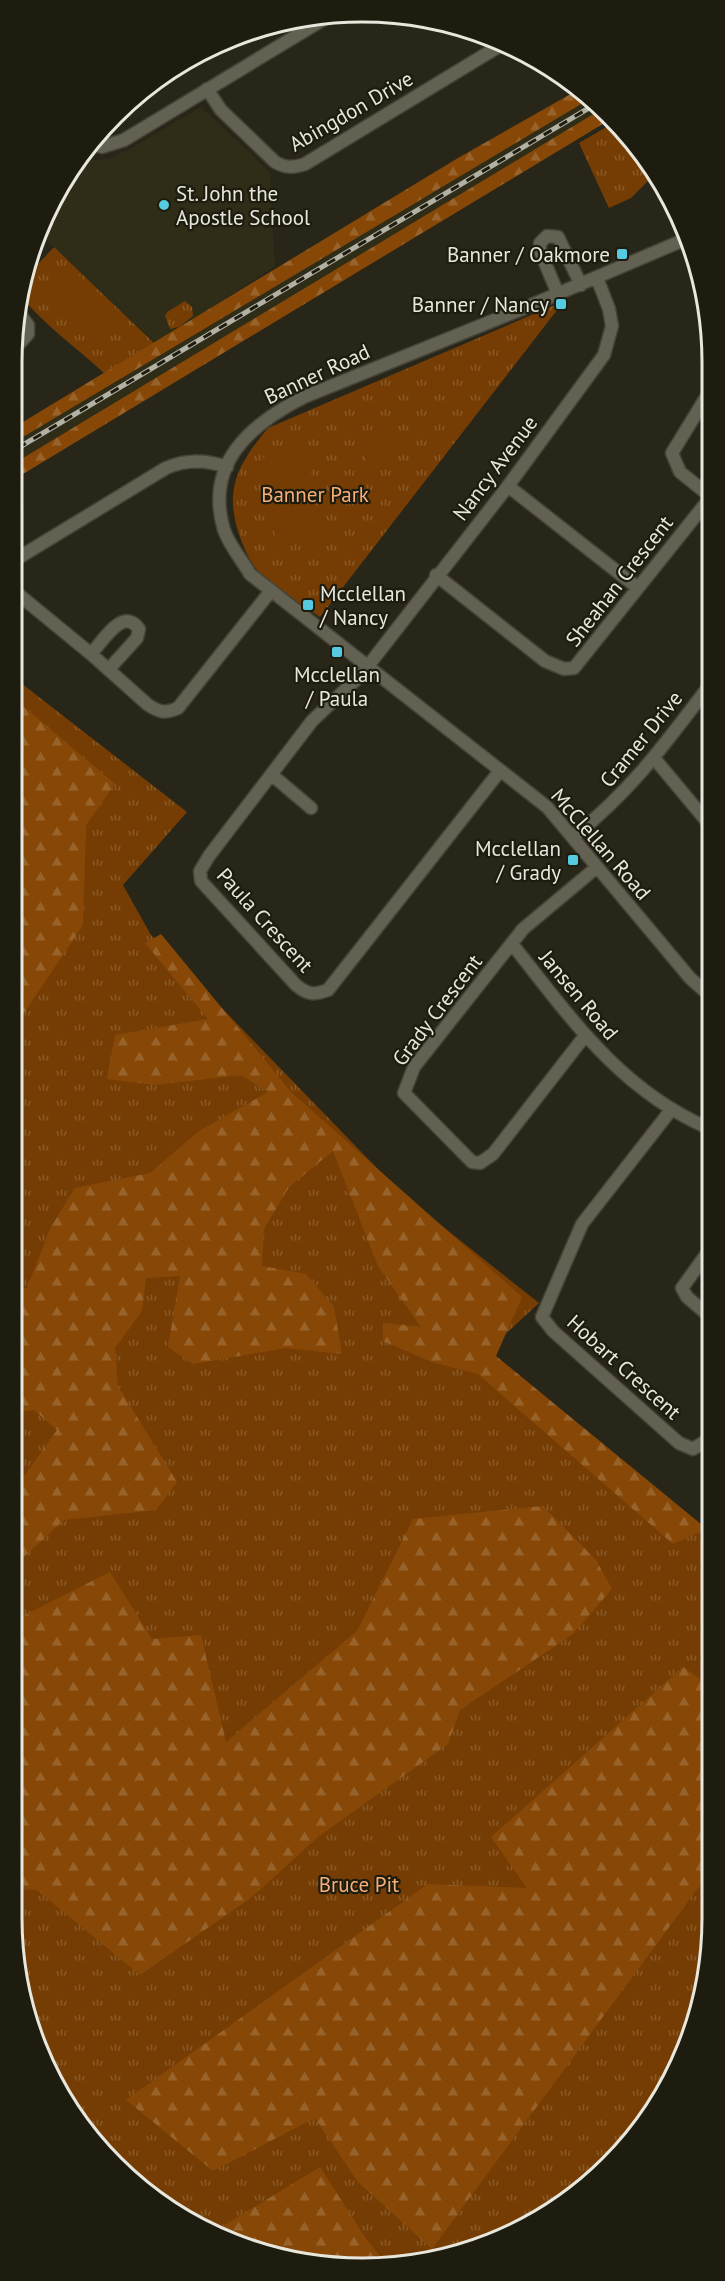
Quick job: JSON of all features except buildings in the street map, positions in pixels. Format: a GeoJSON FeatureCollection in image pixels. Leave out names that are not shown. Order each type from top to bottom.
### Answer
{"type":"FeatureCollection","features":[{"type":"Feature","properties":{"kind":"street"},"geometry":{"type":"LineString","coordinates":[[100,147],[124,140],[312,26]]}},
{"type":"Feature","properties":{"kind":"street","name":"Abingdon Drive"},"geometry":{"type":"LineString","coordinates":[[207,88],[221,110],[275,162],[284,167],[294,168],[305,164],[495,49]]}},
{"type":"Feature","properties":{"kind":"street"},"geometry":{"type":"LineString","coordinates":[[558,294],[540,251],[540,243],[547,236],[558,237],[581,285]]}},
{"type":"Feature","properties":{"kind":"street","name":"Banner Road"},"geometry":{"type":"LineString","coordinates":[[367,667],[250,574],[224,531],[220,503],[223,476],[233,452],[251,429],[285,406],[581,285],[680,242]]}},
{"type":"Feature","properties":{"kind":"street","name":"Nancy Avenue"},"geometry":{"type":"LineString","coordinates":[[367,667],[436,575],[508,486],[604,355],[612,326],[609,309],[597,278]]}},
{"type":"Feature","properties":{"kind":"street"},"geometry":{"type":"LineString","coordinates":[[23,340],[28,334],[28,325],[25,321]]}},
{"type":"Feature","properties":{"kind":"street"},"geometry":{"type":"LineString","coordinates":[[702,404],[672,453],[680,472],[702,490]]}},
{"type":"Feature","properties":{"kind":"street"},"geometry":{"type":"LineString","coordinates":[[22,556],[172,465],[211,461],[227,467]]}},
{"type":"Feature","properties":{"kind":"street"},"geometry":{"type":"LineString","coordinates":[[508,486],[638,588]]}},
{"type":"Feature","properties":{"kind":"street","name":"Sheahan Crescent"},"geometry":{"type":"LineString","coordinates":[[436,575],[545,660],[564,669],[574,668],[585,658],[702,507]]}},
{"type":"Feature","properties":{"kind":"street"},"geometry":{"type":"LineString","coordinates":[[22,597],[110,669],[155,710],[166,713],[178,708],[270,592]]}},
{"type":"Feature","properties":{"kind":"street"},"geometry":{"type":"LineString","coordinates":[[91,654],[120,622],[135,623],[139,629],[137,638],[110,669]]}},
{"type":"Feature","properties":{"kind":"street","name":"McClellan Road"},"geometry":{"type":"LineString","coordinates":[[367,667],[499,772],[547,807],[690,978],[702,989]]}},
{"type":"Feature","properties":{"kind":"street","name":"Paula Crescent"},"geometry":{"type":"LineString","coordinates":[[367,667],[312,721],[200,871],[201,881],[305,993],[315,995],[328,990],[499,772]]}},
{"type":"Feature","properties":{"kind":"street","name":"Cramer Drive"},"geometry":{"type":"LineString","coordinates":[[573,837],[610,807],[654,758],[702,695]]}},
{"type":"Feature","properties":{"kind":"street"},"geometry":{"type":"LineString","coordinates":[[654,758],[702,816]]}},
{"type":"Feature","properties":{"kind":"street"},"geometry":{"type":"LineString","coordinates":[[272,775],[311,808]]}},
{"type":"Feature","properties":{"kind":"street","name":"Grady Crescent"},"geometry":{"type":"LineString","coordinates":[[584,1037],[493,1154],[480,1163],[472,1162],[404,1094],[414,1067],[523,929],[597,867]]}},
{"type":"Feature","properties":{"kind":"street","name":"Jansen Road"},"geometry":{"type":"LineString","coordinates":[[512,944],[584,1037],[617,1068],[671,1110],[702,1125]]}},
{"type":"Feature","properties":{"kind":"street","name":"Hobart Crescent"},"geometry":{"type":"LineString","coordinates":[[671,1110],[582,1224],[542,1317],[553,1331],[679,1443],[693,1449],[702,1443]]}},
{"type":"Feature","properties":{"kind":"street"},"geometry":{"type":"LineString","coordinates":[[702,1260],[682,1288],[687,1297],[702,1310]]}},
{"type":"Feature","properties":{"kind":"shaded area"},"geometry":{"type":"Polygon","coordinates":[[[582,103],[594,114],[22,459],[22,438],[582,103]]]}},
{"type":"Feature","properties":{"kind":"shaded area","name":"St. John the Apostle School"},"geometry":{"type":"Polygon","coordinates":[[[201,107],[270,172],[275,266],[156,344],[46,239],[68,192],[90,161],[108,159],[128,150],[201,107]]]}},
{"type":"Feature","properties":{"kind":"green space"},"geometry":{"type":"Polygon","coordinates":[[[570,94],[582,103],[22,438],[22,423],[458,158],[570,94]]]}},
{"type":"Feature","properties":{"kind":"green space"},"geometry":{"type":"Polygon","coordinates":[[[594,114],[604,123],[22,475],[22,459],[594,114]]]}},
{"type":"Feature","properties":{"kind":"green space"},"geometry":{"type":"Polygon","coordinates":[[[607,127],[649,180],[631,198],[609,208],[579,143],[607,127]]]}},
{"type":"Feature","properties":{"kind":"green space"},"geometry":{"type":"Polygon","coordinates":[[[54,247],[155,344],[105,374],[28,304],[37,265],[54,247]]]}},
{"type":"Feature","properties":{"kind":"green space"},"geometry":{"type":"Polygon","coordinates":[[[74,271],[126,318],[99,348],[47,301],[74,271]]]}},
{"type":"Feature","properties":{"kind":"green space"},"geometry":{"type":"Polygon","coordinates":[[[185,301],[192,307],[193,316],[179,327],[170,329],[165,316],[167,312],[185,301]]]}},
{"type":"Feature","properties":{"kind":"green space","name":"Banner Park"},"geometry":{"type":"Polygon","coordinates":[[[564,301],[320,617],[282,591],[257,570],[240,537],[235,520],[233,491],[241,466],[268,428],[564,301]]]}},
{"type":"Feature","properties":{"kind":"green space"},"geometry":{"type":"Polygon","coordinates":[[[388,434],[395,453],[368,464],[361,445],[388,434]]]}},
{"type":"Feature","properties":{"kind":"green space"},"geometry":{"type":"Polygon","coordinates":[[[307,451],[320,535],[276,542],[262,458],[307,451]]]}},
{"type":"Feature","properties":{"kind":"green space","name":"Bruce Pit"},"geometry":{"type":"Polygon","coordinates":[[[22,684],[187,812],[123,885],[151,935],[403,1195],[539,1303],[485,1353],[529,1394],[702,1533],[702,1941],[696,1985],[677,2049],[645,2107],[603,2159],[551,2201],[493,2233],[450,2247],[407,2256],[340,2258],[296,2252],[232,2233],[192,2213],[156,2188],[122,2159],[93,2125],[68,2088],[48,2049],[34,2006],[25,1963],[22,1918],[22,684]]]}},
{"type":"Feature","properties":{"kind":"green space"},"geometry":{"type":"Polygon","coordinates":[[[22,705],[115,784],[86,825],[83,925],[22,1016],[22,705]]]}},
{"type":"Feature","properties":{"kind":"green space"},"geometry":{"type":"Polygon","coordinates":[[[161,934],[291,1092],[522,1297],[496,1356],[702,1525],[702,1531],[673,1544],[478,1374],[432,1362],[383,1341],[383,1323],[421,1327],[378,1266],[333,1151],[289,1187],[264,1229],[262,1266],[306,1274],[334,1307],[342,1354],[286,1348],[193,1364],[168,1347],[180,1276],[146,1278],[142,1311],[115,1348],[118,1386],[177,1482],[156,1510],[64,1520],[22,1559],[22,1479],[57,1430],[34,1410],[22,1412],[22,1288],[27,1288],[51,1227],[75,1188],[150,1173],[199,1131],[268,1092],[241,1075],[155,1085],[107,1079],[115,1035],[208,1019],[145,943],[161,934]]]}},
{"type":"Feature","properties":{"kind":"green space"},"geometry":{"type":"Polygon","coordinates":[[[543,1506],[596,1560],[612,1589],[573,1634],[460,1710],[448,1744],[318,1837],[252,1897],[140,1975],[37,1890],[22,1889],[22,1616],[110,1572],[152,1639],[201,1635],[226,1742],[357,1631],[413,1519],[543,1506]]]}},
{"type":"Feature","properties":{"kind":"green space"},"geometry":{"type":"Polygon","coordinates":[[[683,1667],[702,1680],[702,1882],[432,2249],[358,2182],[315,2118],[213,2171],[126,2100],[428,1884],[527,1888],[491,1837],[683,1667]]]}},
{"type":"Feature","properties":{"kind":"green space"},"geometry":{"type":"Polygon","coordinates":[[[320,2167],[367,2240],[382,2258],[340,2258],[296,2252],[253,2240],[221,2227],[320,2167]]]}},
{"type":"Feature","properties":{"kind":"railway"},"geometry":{"type":"LineString","coordinates":[[22,446],[588,108]]}},
{"type":"Feature","properties":{"kind":"place","name":"St. John the Apostle School"},"geometry":{"type":"Point","coordinates":[164,205]}},
{"type":"Feature","properties":{"kind":"place","name":"Banner / Oakmore"},"geometry":{"type":"Point","coordinates":[622,254]}},
{"type":"Feature","properties":{"kind":"place","name":"Banner / Nancy"},"geometry":{"type":"Point","coordinates":[561,304]}},
{"type":"Feature","properties":{"kind":"place","name":"Mcclellan / Nancy"},"geometry":{"type":"Point","coordinates":[308,605]}},
{"type":"Feature","properties":{"kind":"place","name":"Mcclellan / Paula"},"geometry":{"type":"Point","coordinates":[337,652]}},
{"type":"Feature","properties":{"kind":"place","name":"Mcclellan / Grady"},"geometry":{"type":"Point","coordinates":[573,860]}}]}
